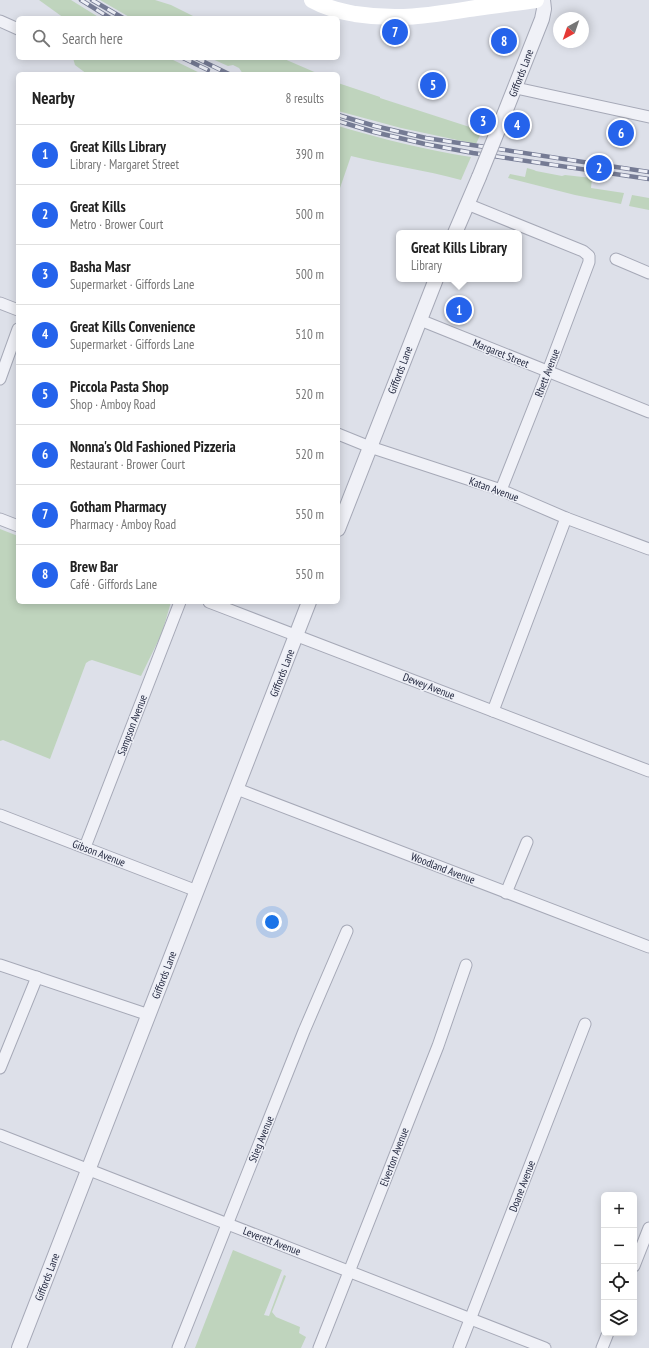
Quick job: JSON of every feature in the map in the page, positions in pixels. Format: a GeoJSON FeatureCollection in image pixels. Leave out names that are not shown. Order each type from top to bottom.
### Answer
{"type":"FeatureCollection","features":[{"type":"Feature","properties":{"kind":"main road"},"geometry":{"type":"LineString","coordinates":[[312,0],[332,10],[371,17],[407,18],[424,17],[465,5],[536,0]]}},
{"type":"Feature","properties":{"kind":"street","name":"Giffords Lane"},"geometry":{"type":"LineString","coordinates":[[456,230],[516,88],[542,19],[544,9],[536,0]]}},
{"type":"Feature","properties":{"kind":"street"},"geometry":{"type":"LineString","coordinates":[[0,21],[16,27]]}},
{"type":"Feature","properties":{"kind":"street"},"geometry":{"type":"LineString","coordinates":[[516,88],[649,117]]}},
{"type":"Feature","properties":{"kind":"street","name":"Rhett Avenue"},"geometry":{"type":"LineString","coordinates":[[467,204],[583,251],[589,256],[589,262],[548,372],[501,490]]}},
{"type":"Feature","properties":{"kind":"street"},"geometry":{"type":"LineString","coordinates":[[616,259],[649,273]]}},
{"type":"Feature","properties":{"kind":"street","name":"Giffords Lane"},"geometry":{"type":"LineString","coordinates":[[340,524],[435,282]]}},
{"type":"Feature","properties":{"kind":"street"},"geometry":{"type":"LineString","coordinates":[[0,303],[16,309]]}},
{"type":"Feature","properties":{"kind":"street","name":"Margaret Street"},"geometry":{"type":"LineString","coordinates":[[420,320],[649,412]]}},
{"type":"Feature","properties":{"kind":"street"},"geometry":{"type":"LineString","coordinates":[[0,378],[16,334]]}},
{"type":"Feature","properties":{"kind":"street","name":"Katan Avenue"},"geometry":{"type":"LineString","coordinates":[[340,435],[370,447],[501,490],[566,518],[649,549]]}},
{"type":"Feature","properties":{"kind":"street"},"geometry":{"type":"LineString","coordinates":[[493,711],[566,518]]}},
{"type":"Feature","properties":{"kind":"street"},"geometry":{"type":"LineString","coordinates":[[0,519],[16,525]]}},
{"type":"Feature","properties":{"kind":"street","name":"Sampson Avenue"},"geometry":{"type":"LineString","coordinates":[[85,847],[179,604]]}},
{"type":"Feature","properties":{"kind":"street","name":"Dewey Avenue"},"geometry":{"type":"LineString","coordinates":[[214,604],[649,771]]}},
{"type":"Feature","properties":{"kind":"street","name":"Giffords Lane"},"geometry":{"type":"LineString","coordinates":[[19,1348],[308,604]]}},
{"type":"Feature","properties":{"kind":"street","name":"Woodland Avenue"},"geometry":{"type":"LineString","coordinates":[[237,789],[649,947]]}},
{"type":"Feature","properties":{"kind":"street","name":"Gibson Avenue"},"geometry":{"type":"LineString","coordinates":[[0,815],[197,891]]}},
{"type":"Feature","properties":{"kind":"street"},"geometry":{"type":"LineString","coordinates":[[506,893],[527,842]]}},
{"type":"Feature","properties":{"kind":"street","name":"Stieg Avenue"},"geometry":{"type":"LineString","coordinates":[[178,1348],[304,1031],[347,931]]}},
{"type":"Feature","properties":{"kind":"street"},"geometry":{"type":"LineString","coordinates":[[0,965],[149,1015]]}},
{"type":"Feature","properties":{"kind":"street","name":"Elverton Avenue"},"geometry":{"type":"LineString","coordinates":[[319,1348],[438,1046],[466,965]]}},
{"type":"Feature","properties":{"kind":"street"},"geometry":{"type":"LineString","coordinates":[[0,1068],[37,977]]}},
{"type":"Feature","properties":{"kind":"street","name":"Doane Avenue"},"geometry":{"type":"LineString","coordinates":[[459,1348],[585,1024]]}},
{"type":"Feature","properties":{"kind":"street","name":"Leverett Avenue"},"geometry":{"type":"LineString","coordinates":[[0,1135],[545,1348]]}},
{"type":"Feature","properties":{"kind":"street"},"geometry":{"type":"LineString","coordinates":[[635,1264],[649,1228]]}},
{"type":"Feature","properties":{"kind":"street"},"geometry":{"type":"LineString","coordinates":[[602,1348],[607,1336]]}},
{"type":"Feature","properties":{"kind":"green space"},"geometry":{"type":"Polygon","coordinates":[[[39,0],[71,0],[97,16],[61,16],[39,0]]]}},
{"type":"Feature","properties":{"kind":"green space"},"geometry":{"type":"Polygon","coordinates":[[[100,0],[155,0],[171,5],[193,16],[128,16],[100,0]]]}},
{"type":"Feature","properties":{"kind":"green space"},"geometry":{"type":"Polygon","coordinates":[[[74,60],[173,60],[198,72],[84,72],[75,65],[74,60]]]}},
{"type":"Feature","properties":{"kind":"green space"},"geometry":{"type":"Polygon","coordinates":[[[214,60],[287,60],[314,72],[242,72],[239,68],[233,65],[228,66],[214,60]]]}},
{"type":"Feature","properties":{"kind":"green space"},"geometry":{"type":"Polygon","coordinates":[[[340,84],[482,131],[476,144],[401,128],[340,112],[340,84]]]}},
{"type":"Feature","properties":{"kind":"green space"},"geometry":{"type":"Polygon","coordinates":[[[340,127],[404,144],[471,157],[461,180],[351,156],[340,188],[340,127]]]}},
{"type":"Feature","properties":{"kind":"green space"},"geometry":{"type":"Polygon","coordinates":[[[527,168],[562,176],[592,178],[591,188],[624,193],[621,204],[575,195],[508,178],[510,174],[525,177],[527,168]]]}},
{"type":"Feature","properties":{"kind":"green space"},"geometry":{"type":"Polygon","coordinates":[[[632,195],[649,198],[649,210],[629,206],[632,195]]]}},
{"type":"Feature","properties":{"kind":"green space"},"geometry":{"type":"Polygon","coordinates":[[[0,529],[16,535],[16,604],[170,604],[162,633],[141,676],[92,660],[86,663],[50,759],[3,740],[0,741],[0,529]]]}},
{"type":"Feature","properties":{"kind":"green space"},"geometry":{"type":"Polygon","coordinates":[[[233,1250],[282,1270],[264,1315],[269,1316],[284,1275],[286,1276],[272,1312],[276,1317],[300,1327],[299,1333],[306,1337],[301,1348],[195,1348],[233,1250]]]}},
{"type":"Feature","properties":{"kind":"railway"},"geometry":{"type":"LineString","coordinates":[[81,0],[107,16]]}},
{"type":"Feature","properties":{"kind":"railway"},"geometry":{"type":"LineString","coordinates":[[92,0],[120,16]]}},
{"type":"Feature","properties":{"kind":"railway"},"geometry":{"type":"LineString","coordinates":[[187,60],[208,70]]}},
{"type":"Feature","properties":{"kind":"railway"},"geometry":{"type":"LineString","coordinates":[[200,60],[225,72]]}},
{"type":"Feature","properties":{"kind":"railway"},"geometry":{"type":"LineString","coordinates":[[340,116],[375,126],[426,138],[649,172]]}},
{"type":"Feature","properties":{"kind":"railway"},"geometry":{"type":"LineString","coordinates":[[340,122],[374,132],[473,153],[649,179]]}},
{"type":"Feature","properties":{"kind":"place","name":"Gotham Pharmacy"},"geometry":{"type":"Point","coordinates":[395,32]}},
{"type":"Feature","properties":{"kind":"place","name":"Brew Bar"},"geometry":{"type":"Point","coordinates":[504,41]}},
{"type":"Feature","properties":{"kind":"place","name":"Piccola Pasta Shop"},"geometry":{"type":"Point","coordinates":[433,85]}},
{"type":"Feature","properties":{"kind":"place","name":"Basha Masr"},"geometry":{"type":"Point","coordinates":[483,121]}},
{"type":"Feature","properties":{"kind":"place","name":"Great Kills Convenience"},"geometry":{"type":"Point","coordinates":[517,125]}},
{"type":"Feature","properties":{"kind":"place","name":"Nonna's Old Fashioned Pizzeria"},"geometry":{"type":"Point","coordinates":[621,133]}},
{"type":"Feature","properties":{"kind":"place","name":"Great Kills"},"geometry":{"type":"Point","coordinates":[599,168]}},
{"type":"Feature","properties":{"kind":"place","name":"Great Kills Library"},"geometry":{"type":"Point","coordinates":[459,310]}}]}
